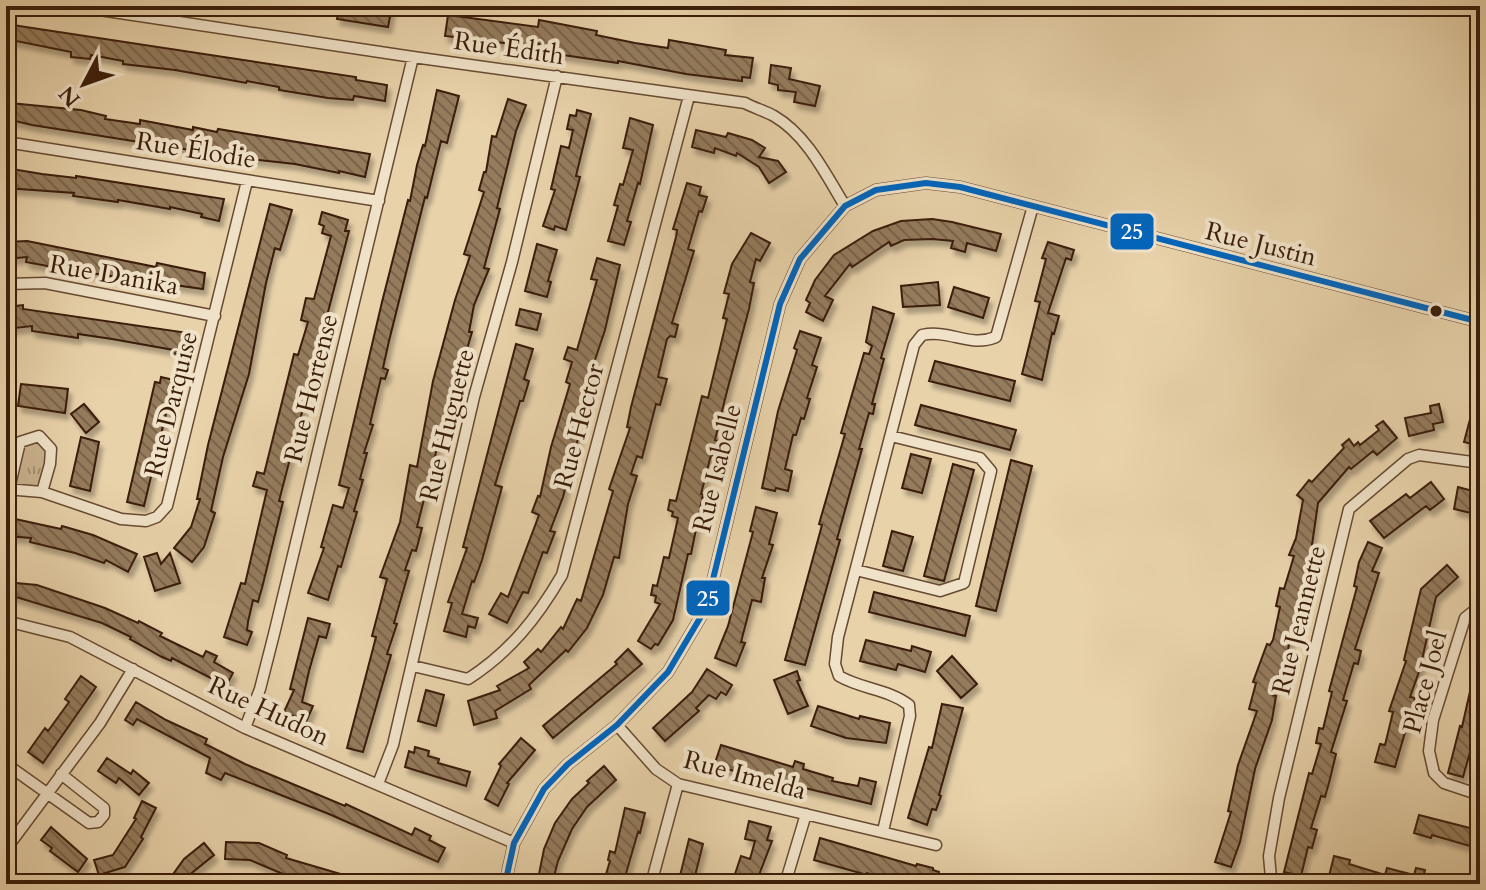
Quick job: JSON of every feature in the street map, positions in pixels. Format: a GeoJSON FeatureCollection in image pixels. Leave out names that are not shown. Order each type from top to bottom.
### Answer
{"type":"FeatureCollection","features":[{"type":"Feature","properties":{"kind":"street","name":"Rue Édith"},"geometry":{"type":"LineString","coordinates":[[73,6],[745,103],[774,116],[793,130],[845,206]]}},
{"type":"Feature","properties":{"kind":"street","name":"Rue Hortense"},"geometry":{"type":"LineString","coordinates":[[245,728],[260,689],[274,634],[413,57]]}},
{"type":"Feature","properties":{"kind":"street","name":"Rue Huguette"},"geometry":{"type":"LineString","coordinates":[[378,784],[393,745],[413,666],[474,397],[512,262],[557,76]]}},
{"type":"Feature","properties":{"kind":"street","name":"Rue Hector"},"geometry":{"type":"LineString","coordinates":[[413,666],[468,679],[503,653],[527,629],[562,575],[689,96]]}},
{"type":"Feature","properties":{"kind":"street","name":"Rue Élodie"},"geometry":{"type":"LineString","coordinates":[[6,142],[379,201]]}},
{"type":"Feature","properties":{"kind":"street","name":"Rue Darquise"},"geometry":{"type":"LineString","coordinates":[[42,492],[51,449],[39,436],[20,442],[8,489],[42,492],[121,519],[146,521],[157,517],[167,506],[247,181]]}},
{"type":"Feature","properties":{"kind":"street","name":"Rue Isabelle"},"geometry":{"type":"LineString","coordinates":[[505,884],[514,843],[544,789],[568,764],[617,725],[668,672],[706,608],[780,304],[800,259],[845,206],[876,190],[926,183],[960,187],[1033,206]]}},
{"type":"Feature","properties":{"kind":"street","name":"Rue Justin"},"geometry":{"type":"LineString","coordinates":[[1033,206],[1480,322]]}},
{"type":"Feature","properties":{"kind":"street"},"geometry":{"type":"LineString","coordinates":[[883,831],[910,716],[909,705],[897,696],[851,683],[839,676],[835,664],[838,637],[914,345],[922,335],[935,332],[982,343],[996,337],[1033,206]]}},
{"type":"Feature","properties":{"kind":"street","name":"Rue Danika"},"geometry":{"type":"LineString","coordinates":[[6,284],[45,283],[215,316]]}},
{"type":"Feature","properties":{"kind":"street"},"geometry":{"type":"LineString","coordinates":[[856,570],[940,591],[964,583],[991,471],[980,458],[891,436]]}},
{"type":"Feature","properties":{"kind":"street","name":"Rue Jeannette"},"geometry":{"type":"LineString","coordinates":[[1281,884],[1271,878],[1269,856],[1279,798],[1349,509],[1408,459],[1419,455],[1480,463]]}},
{"type":"Feature","properties":{"kind":"street","name":"Place Joel"},"geometry":{"type":"LineString","coordinates":[[1480,606],[1465,618],[1433,720],[1429,751],[1434,773],[1444,783],[1480,795]]}},
{"type":"Feature","properties":{"kind":"street","name":"Rue Hudon"},"geometry":{"type":"LineString","coordinates":[[6,621],[70,637],[245,728],[514,843]]}},
{"type":"Feature","properties":{"kind":"street"},"geometry":{"type":"LineString","coordinates":[[6,849],[100,723],[133,669]]}},
{"type":"Feature","properties":{"kind":"street","name":"Rue Imelda"},"geometry":{"type":"LineString","coordinates":[[617,725],[656,769],[678,784],[936,845]]}},
{"type":"Feature","properties":{"kind":"street"},"geometry":{"type":"LineString","coordinates":[[6,764],[89,823],[98,822],[104,815],[104,808],[61,774]]}},
{"type":"Feature","properties":{"kind":"street"},"geometry":{"type":"LineString","coordinates":[[651,884],[678,784]]}},
{"type":"Feature","properties":{"kind":"street"},"geometry":{"type":"LineString","coordinates":[[785,884],[806,814]]}},
{"type":"Feature","properties":{"kind":"green space"},"geometry":{"type":"Polygon","coordinates":[[[39,436],[51,449],[42,492],[9,489],[20,442],[39,436]]]}},
{"type":"Feature","properties":{"kind":"building"},"geometry":{"type":"Polygon","coordinates":[[[340,6],[392,6],[388,27],[337,19],[340,6]]]}},
{"type":"Feature","properties":{"kind":"building"},"geometry":{"type":"Polygon","coordinates":[[[448,15],[538,27],[539,20],[597,31],[596,35],[635,43],[668,48],[669,40],[726,50],[725,55],[753,58],[750,78],[742,77],[742,81],[686,74],[618,61],[535,51],[536,47],[445,36],[448,15]]]}},
{"type":"Feature","properties":{"kind":"building"},"geometry":{"type":"Polygon","coordinates":[[[6,24],[356,77],[356,80],[387,85],[385,101],[354,96],[353,100],[328,98],[247,81],[123,64],[123,61],[91,55],[90,59],[71,57],[71,52],[6,39],[6,24]]]}},
{"type":"Feature","properties":{"kind":"building"},"geometry":{"type":"Polygon","coordinates":[[[771,65],[791,68],[789,79],[820,86],[815,106],[794,102],[796,92],[778,90],[778,85],[769,83],[771,65]]]}},
{"type":"Feature","properties":{"kind":"building"},"geometry":{"type":"Polygon","coordinates":[[[437,90],[459,96],[447,143],[441,141],[425,197],[383,368],[388,370],[385,379],[381,378],[370,424],[373,425],[360,479],[363,480],[354,511],[357,512],[328,600],[308,593],[324,548],[321,547],[333,505],[343,508],[349,488],[339,485],[437,90]]]}},
{"type":"Feature","properties":{"kind":"building"},"geometry":{"type":"Polygon","coordinates":[[[508,99],[526,105],[516,131],[497,208],[500,209],[484,268],[489,269],[474,305],[469,332],[472,332],[449,398],[454,399],[436,452],[417,527],[422,528],[416,551],[412,550],[405,570],[409,571],[387,654],[391,655],[363,752],[347,748],[376,637],[372,636],[387,579],[380,577],[400,522],[410,465],[417,467],[433,381],[470,256],[464,254],[484,192],[479,190],[486,172],[492,136],[496,137],[508,99]]]}},
{"type":"Feature","properties":{"kind":"building"},"geometry":{"type":"Polygon","coordinates":[[[10,103],[81,110],[106,116],[105,119],[140,124],[140,120],[193,130],[193,127],[217,132],[218,129],[370,154],[365,177],[241,158],[242,155],[209,150],[208,153],[32,125],[7,119],[10,103]]]}},
{"type":"Feature","properties":{"kind":"building"},"geometry":{"type":"Polygon","coordinates":[[[577,110],[591,114],[576,176],[580,177],[566,230],[555,226],[554,230],[543,226],[555,190],[551,189],[561,146],[569,148],[573,130],[567,129],[570,115],[576,116],[577,110]]]}},
{"type":"Feature","properties":{"kind":"building"},"geometry":{"type":"Polygon","coordinates":[[[630,118],[653,125],[640,184],[627,221],[631,222],[624,245],[608,241],[618,206],[614,205],[633,150],[623,148],[630,118]]]}},
{"type":"Feature","properties":{"kind":"building"},"geometry":{"type":"Polygon","coordinates":[[[696,130],[726,137],[728,133],[752,140],[765,148],[759,157],[778,161],[786,172],[769,183],[759,167],[737,153],[736,156],[715,148],[714,153],[692,147],[696,130]]]}},
{"type":"Feature","properties":{"kind":"building"},"geometry":{"type":"Polygon","coordinates":[[[6,168],[224,199],[219,221],[170,207],[73,196],[74,193],[6,188],[6,168]]]}},
{"type":"Feature","properties":{"kind":"building"},"geometry":{"type":"Polygon","coordinates":[[[687,183],[701,187],[699,195],[707,197],[702,212],[699,211],[688,249],[694,251],[672,323],[678,325],[675,337],[667,339],[658,377],[667,379],[660,405],[656,404],[642,458],[637,456],[631,474],[637,476],[628,504],[619,558],[614,557],[603,595],[587,628],[568,652],[566,650],[529,685],[531,689],[495,711],[497,718],[474,725],[468,701],[500,690],[497,686],[529,668],[524,662],[538,649],[541,652],[561,627],[563,629],[577,599],[581,601],[613,491],[609,489],[630,428],[627,427],[631,407],[676,237],[677,230],[673,229],[687,183]]]}},
{"type":"Feature","properties":{"kind":"building"},"geometry":{"type":"Polygon","coordinates":[[[270,204],[292,210],[280,250],[275,248],[266,283],[249,374],[223,457],[211,511],[215,513],[204,547],[192,562],[174,548],[191,527],[200,499],[197,499],[208,445],[270,204]]]}},
{"type":"Feature","properties":{"kind":"building"},"geometry":{"type":"Polygon","coordinates":[[[322,212],[348,220],[345,231],[349,231],[279,501],[283,502],[262,588],[258,602],[253,600],[247,630],[252,632],[247,645],[224,637],[241,583],[245,584],[267,490],[253,486],[257,472],[264,474],[294,354],[298,355],[308,322],[301,320],[306,298],[314,299],[331,236],[322,233],[324,226],[319,224],[322,212]]]}},
{"type":"Feature","properties":{"kind":"building"},"geometry":{"type":"Polygon","coordinates":[[[932,219],[1001,234],[996,251],[967,243],[965,252],[951,248],[953,241],[932,239],[904,240],[891,246],[889,242],[852,267],[850,264],[825,296],[833,300],[823,321],[806,312],[810,303],[806,300],[815,280],[834,255],[873,231],[901,221],[932,219]]]}},
{"type":"Feature","properties":{"kind":"building"},"geometry":{"type":"Polygon","coordinates":[[[751,233],[770,243],[760,261],[756,259],[750,282],[754,283],[749,309],[715,440],[718,441],[701,494],[691,554],[688,554],[673,620],[658,645],[651,649],[638,641],[660,604],[655,602],[656,596],[651,595],[653,585],[657,586],[664,557],[669,558],[678,518],[668,510],[670,500],[676,501],[702,396],[708,398],[727,319],[723,318],[729,294],[724,293],[732,264],[751,233]]]}},
{"type":"Feature","properties":{"kind":"building"},"geometry":{"type":"Polygon","coordinates":[[[27,241],[156,267],[157,263],[205,273],[203,289],[69,270],[26,262],[27,257],[6,259],[6,242],[27,241]]]}},
{"type":"Feature","properties":{"kind":"building"},"geometry":{"type":"Polygon","coordinates":[[[1048,242],[1074,250],[1071,260],[1066,258],[1048,313],[1059,316],[1052,333],[1042,380],[1022,374],[1040,302],[1035,301],[1046,259],[1042,258],[1048,242]]]}},
{"type":"Feature","properties":{"kind":"building"},"geometry":{"type":"Polygon","coordinates":[[[537,244],[557,250],[547,297],[525,291],[537,244]]]}},
{"type":"Feature","properties":{"kind":"building"},"geometry":{"type":"Polygon","coordinates":[[[597,258],[620,265],[605,330],[589,378],[593,380],[576,434],[579,435],[563,497],[550,531],[555,532],[547,553],[543,552],[528,593],[523,592],[507,623],[489,614],[501,593],[508,597],[539,515],[532,512],[540,497],[570,384],[566,382],[572,362],[564,359],[568,347],[577,350],[597,280],[591,279],[597,258]]]}},
{"type":"Feature","properties":{"kind":"building"},"geometry":{"type":"Polygon","coordinates":[[[938,282],[940,305],[903,307],[901,286],[938,282]]]}},
{"type":"Feature","properties":{"kind":"building"},"geometry":{"type":"Polygon","coordinates":[[[954,287],[989,298],[983,318],[948,307],[954,287]]]}},
{"type":"Feature","properties":{"kind":"building"},"geometry":{"type":"Polygon","coordinates":[[[23,305],[23,309],[188,333],[185,352],[78,334],[78,338],[32,331],[32,326],[6,329],[6,307],[23,305]]]}},
{"type":"Feature","properties":{"kind":"building"},"geometry":{"type":"Polygon","coordinates":[[[873,307],[894,314],[881,358],[884,359],[872,404],[875,404],[873,414],[869,413],[859,449],[862,449],[837,539],[840,540],[805,665],[785,660],[845,434],[841,433],[864,353],[869,354],[872,346],[866,342],[873,307]]]}},
{"type":"Feature","properties":{"kind":"building"},"geometry":{"type":"Polygon","coordinates":[[[520,309],[541,314],[537,330],[516,325],[520,309]]]}},
{"type":"Feature","properties":{"kind":"building"},"geometry":{"type":"Polygon","coordinates":[[[800,331],[821,338],[812,365],[817,367],[804,419],[801,418],[796,435],[793,435],[785,469],[792,471],[788,491],[776,488],[775,491],[762,488],[778,411],[800,331]]]}},
{"type":"Feature","properties":{"kind":"building"},"geometry":{"type":"Polygon","coordinates":[[[516,344],[533,349],[524,379],[529,381],[495,485],[502,487],[482,560],[462,614],[478,618],[475,628],[468,626],[466,637],[444,631],[452,603],[448,602],[467,548],[463,547],[516,344]]]}},
{"type":"Feature","properties":{"kind":"building"},"geometry":{"type":"Polygon","coordinates":[[[935,361],[1015,381],[1010,401],[929,381],[935,361]]]}},
{"type":"Feature","properties":{"kind":"building"},"geometry":{"type":"Polygon","coordinates":[[[161,377],[174,380],[144,506],[127,502],[155,382],[160,383],[161,377]]]}},
{"type":"Feature","properties":{"kind":"building"},"geometry":{"type":"Polygon","coordinates":[[[1479,381],[1480,446],[1464,442],[1473,408],[1470,406],[1479,381]]]}},
{"type":"Feature","properties":{"kind":"building"},"geometry":{"type":"Polygon","coordinates":[[[21,384],[68,389],[65,413],[18,406],[21,384]]]}},
{"type":"Feature","properties":{"kind":"building"},"geometry":{"type":"Polygon","coordinates":[[[84,404],[99,422],[86,433],[71,414],[84,404]]]}},
{"type":"Feature","properties":{"kind":"building"},"geometry":{"type":"Polygon","coordinates":[[[1439,404],[1443,422],[1433,424],[1434,430],[1409,436],[1405,418],[1431,413],[1430,406],[1439,404]]]}},
{"type":"Feature","properties":{"kind":"building"},"geometry":{"type":"Polygon","coordinates":[[[921,405],[1016,430],[1010,450],[915,425],[921,405]]]}},
{"type":"Feature","properties":{"kind":"building"},"geometry":{"type":"Polygon","coordinates":[[[1383,421],[1397,438],[1377,455],[1373,451],[1351,469],[1349,467],[1318,503],[1309,566],[1288,649],[1272,695],[1276,696],[1272,720],[1255,769],[1240,842],[1231,867],[1215,862],[1231,812],[1228,811],[1238,765],[1257,711],[1249,709],[1256,683],[1253,682],[1267,644],[1270,645],[1273,640],[1280,607],[1276,606],[1280,588],[1284,589],[1294,556],[1289,555],[1296,538],[1303,500],[1297,495],[1344,448],[1342,445],[1349,439],[1354,446],[1358,442],[1360,445],[1379,430],[1376,426],[1383,421]]]}},
{"type":"Feature","properties":{"kind":"building"},"geometry":{"type":"Polygon","coordinates":[[[81,437],[99,442],[90,491],[70,486],[81,437]]]}},
{"type":"Feature","properties":{"kind":"building"},"geometry":{"type":"Polygon","coordinates":[[[911,454],[931,459],[922,493],[902,488],[911,454]]]}},
{"type":"Feature","properties":{"kind":"building"},"geometry":{"type":"Polygon","coordinates":[[[1011,460],[1032,466],[996,611],[976,606],[1011,460]]]}},
{"type":"Feature","properties":{"kind":"building"},"geometry":{"type":"Polygon","coordinates":[[[953,464],[974,470],[944,581],[924,576],[953,464]]]}},
{"type":"Feature","properties":{"kind":"building"},"geometry":{"type":"Polygon","coordinates":[[[1431,482],[1444,499],[1430,510],[1426,506],[1384,538],[1370,521],[1406,494],[1410,498],[1431,482]]]}},
{"type":"Feature","properties":{"kind":"building"},"geometry":{"type":"Polygon","coordinates":[[[1458,487],[1480,493],[1480,510],[1472,508],[1471,513],[1454,509],[1458,487]]]}},
{"type":"Feature","properties":{"kind":"building"},"geometry":{"type":"Polygon","coordinates":[[[756,507],[777,513],[769,544],[773,545],[762,578],[765,578],[761,602],[752,600],[741,642],[745,643],[736,666],[715,658],[728,626],[753,532],[750,531],[756,507]]]}},
{"type":"Feature","properties":{"kind":"building"},"geometry":{"type":"Polygon","coordinates":[[[6,517],[61,529],[62,526],[93,535],[137,554],[128,572],[106,560],[104,563],[30,542],[31,538],[6,536],[6,517]]]}},
{"type":"Feature","properties":{"kind":"building"},"geometry":{"type":"Polygon","coordinates":[[[892,531],[913,537],[903,571],[883,566],[892,531]]]}},
{"type":"Feature","properties":{"kind":"building"},"geometry":{"type":"Polygon","coordinates":[[[1368,542],[1382,548],[1372,571],[1379,573],[1355,649],[1361,651],[1358,664],[1354,663],[1343,700],[1347,701],[1331,752],[1336,754],[1325,797],[1321,796],[1311,828],[1317,830],[1312,848],[1308,847],[1301,876],[1284,872],[1309,773],[1312,774],[1321,744],[1316,743],[1319,728],[1323,729],[1332,692],[1329,691],[1357,587],[1354,586],[1359,562],[1368,542]]]}},
{"type":"Feature","properties":{"kind":"building"},"geometry":{"type":"Polygon","coordinates":[[[157,553],[161,564],[170,553],[180,583],[155,591],[144,557],[157,553]]]}},
{"type":"Feature","properties":{"kind":"building"},"geometry":{"type":"Polygon","coordinates":[[[1447,565],[1458,577],[1436,597],[1420,669],[1410,697],[1415,698],[1395,767],[1375,762],[1380,744],[1385,745],[1393,712],[1389,711],[1406,661],[1421,589],[1447,565]]]}},
{"type":"Feature","properties":{"kind":"building"},"geometry":{"type":"Polygon","coordinates":[[[6,582],[37,585],[139,621],[162,633],[160,636],[203,657],[206,651],[217,656],[214,662],[233,673],[226,686],[172,658],[171,661],[162,657],[102,623],[16,597],[6,597],[6,582]]]}},
{"type":"Feature","properties":{"kind":"building"},"geometry":{"type":"Polygon","coordinates":[[[874,592],[970,616],[965,636],[869,612],[874,592]]]}},
{"type":"Feature","properties":{"kind":"building"},"geometry":{"type":"Polygon","coordinates":[[[308,618],[330,624],[326,638],[319,636],[309,671],[302,702],[313,706],[306,722],[284,712],[294,690],[290,689],[308,618]]]}},
{"type":"Feature","properties":{"kind":"building"},"geometry":{"type":"Polygon","coordinates":[[[866,640],[911,651],[912,646],[931,652],[925,672],[898,664],[896,670],[860,661],[866,640]]]}},
{"type":"Feature","properties":{"kind":"building"},"geometry":{"type":"Polygon","coordinates":[[[628,649],[642,664],[553,738],[543,726],[617,664],[615,662],[628,649]]]}},
{"type":"Feature","properties":{"kind":"building"},"geometry":{"type":"Polygon","coordinates":[[[952,656],[977,684],[961,698],[937,671],[952,656]]]}},
{"type":"Feature","properties":{"kind":"building"},"geometry":{"type":"Polygon","coordinates":[[[1476,665],[1480,666],[1480,734],[1475,750],[1471,749],[1463,777],[1448,773],[1476,665]]]}},
{"type":"Feature","properties":{"kind":"building"},"geometry":{"type":"Polygon","coordinates":[[[707,669],[732,685],[726,695],[721,692],[716,699],[709,695],[696,708],[699,711],[665,741],[653,728],[692,692],[707,669]]]}},
{"type":"Feature","properties":{"kind":"building"},"geometry":{"type":"Polygon","coordinates":[[[797,671],[800,680],[797,681],[808,706],[788,714],[774,680],[797,671]]]}},
{"type":"Feature","properties":{"kind":"building"},"geometry":{"type":"Polygon","coordinates":[[[81,676],[96,687],[43,763],[28,752],[69,702],[65,699],[81,676]]]}},
{"type":"Feature","properties":{"kind":"building"},"geometry":{"type":"Polygon","coordinates":[[[426,690],[444,695],[436,726],[418,721],[426,690]]]}},
{"type":"Feature","properties":{"kind":"building"},"geometry":{"type":"Polygon","coordinates":[[[136,702],[207,739],[205,744],[245,764],[346,804],[412,835],[415,828],[431,836],[429,840],[445,848],[438,862],[225,773],[221,780],[206,773],[210,758],[137,719],[133,725],[125,720],[136,702]]]}},
{"type":"Feature","properties":{"kind":"building"},"geometry":{"type":"Polygon","coordinates":[[[942,704],[963,708],[941,796],[936,810],[932,809],[927,825],[908,818],[929,747],[932,748],[942,704]]]}},
{"type":"Feature","properties":{"kind":"building"},"geometry":{"type":"Polygon","coordinates":[[[818,706],[859,719],[860,716],[890,723],[886,743],[846,738],[811,726],[818,706]]]}},
{"type":"Feature","properties":{"kind":"building"},"geometry":{"type":"Polygon","coordinates":[[[521,738],[535,750],[507,783],[498,806],[485,799],[501,766],[499,764],[521,738]]]}},
{"type":"Feature","properties":{"kind":"building"},"geometry":{"type":"Polygon","coordinates":[[[721,745],[793,767],[795,761],[804,764],[803,769],[833,778],[832,781],[858,786],[860,778],[876,782],[871,804],[714,766],[721,745]]]}},
{"type":"Feature","properties":{"kind":"building"},"geometry":{"type":"Polygon","coordinates":[[[415,747],[429,751],[428,756],[439,759],[438,763],[470,772],[466,786],[405,767],[409,751],[414,753],[415,747]]]}},
{"type":"Feature","properties":{"kind":"building"},"geometry":{"type":"Polygon","coordinates":[[[107,758],[131,774],[133,770],[149,783],[139,795],[119,778],[116,783],[98,771],[107,758]]]}},
{"type":"Feature","properties":{"kind":"building"},"geometry":{"type":"Polygon","coordinates":[[[604,766],[616,780],[587,807],[572,829],[552,884],[537,884],[544,849],[555,823],[572,799],[589,783],[587,781],[604,766]]]}},
{"type":"Feature","properties":{"kind":"building"},"geometry":{"type":"Polygon","coordinates":[[[142,801],[156,808],[141,837],[143,839],[125,867],[99,875],[94,860],[113,855],[136,819],[142,801]]]}},
{"type":"Feature","properties":{"kind":"building"},"geometry":{"type":"Polygon","coordinates":[[[625,808],[645,813],[640,833],[623,884],[603,884],[610,851],[615,853],[625,808]]]}},
{"type":"Feature","properties":{"kind":"building"},"geometry":{"type":"Polygon","coordinates":[[[1419,815],[1470,828],[1471,825],[1480,827],[1480,849],[1414,833],[1419,815]]]}},
{"type":"Feature","properties":{"kind":"building"},"geometry":{"type":"Polygon","coordinates":[[[749,821],[771,827],[767,840],[772,841],[759,875],[778,881],[777,884],[750,884],[744,882],[746,877],[735,874],[741,856],[750,859],[755,841],[745,839],[749,821]]]}},
{"type":"Feature","properties":{"kind":"building"},"geometry":{"type":"Polygon","coordinates":[[[51,827],[87,859],[78,872],[50,851],[52,848],[41,840],[51,827]]]}},
{"type":"Feature","properties":{"kind":"building"},"geometry":{"type":"Polygon","coordinates":[[[820,838],[916,866],[933,868],[939,872],[936,884],[893,884],[894,881],[814,860],[820,838]]]}},
{"type":"Feature","properties":{"kind":"building"},"geometry":{"type":"Polygon","coordinates":[[[689,839],[703,844],[693,884],[678,884],[689,839]]]}},
{"type":"Feature","properties":{"kind":"building"},"geometry":{"type":"Polygon","coordinates":[[[226,842],[259,843],[287,855],[286,858],[368,884],[323,884],[283,874],[250,860],[225,859],[226,842]]]}},
{"type":"Feature","properties":{"kind":"building"},"geometry":{"type":"Polygon","coordinates":[[[204,843],[214,855],[188,876],[199,884],[166,884],[184,859],[204,843]]]}},
{"type":"Feature","properties":{"kind":"building"},"geometry":{"type":"Polygon","coordinates":[[[1334,856],[1385,875],[1387,868],[1414,875],[1416,868],[1425,870],[1423,878],[1434,881],[1434,884],[1358,884],[1329,876],[1334,856]]]}},
{"type":"Feature","properties":{"kind":"transit line","name":"25"},"geometry":{"type":"LineString","coordinates":[[505,884],[514,843],[544,789],[568,764],[617,725],[668,672],[706,608],[780,304],[800,259],[845,206],[876,190],[926,183],[960,187],[1480,322]]}}]}
